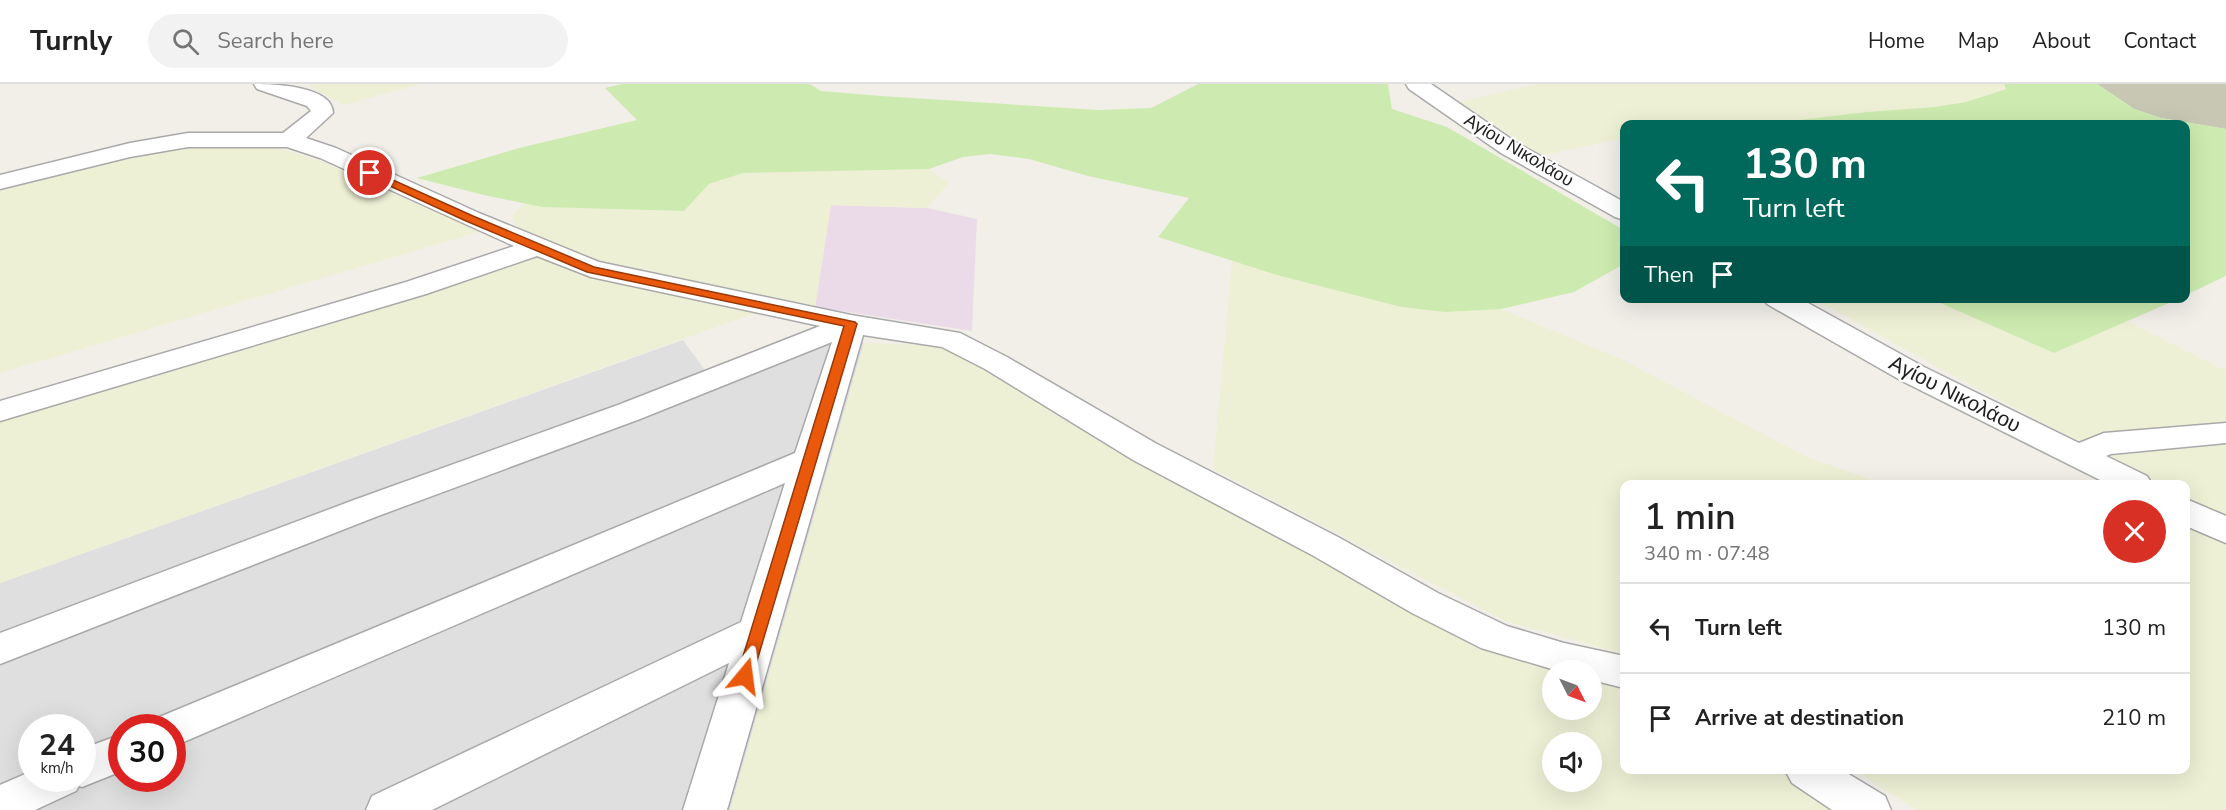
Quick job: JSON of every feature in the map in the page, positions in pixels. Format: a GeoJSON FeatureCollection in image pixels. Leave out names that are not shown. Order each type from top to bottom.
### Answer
{"type":"FeatureCollection","features":[{"type":"Feature","properties":{"kind":"street"},"geometry":{"type":"LineString","coordinates":[[265,84],[315,101],[322,107],[322,113],[289,140]]}},
{"type":"Feature","properties":{"kind":"street","name":"Αγίου Νικολάου"},"geometry":{"type":"LineString","coordinates":[[1417,84],[1509,148],[1620,210]]}},
{"type":"Feature","properties":{"kind":"street"},"geometry":{"type":"LineString","coordinates":[[0,182],[130,150],[188,140],[289,140],[328,153],[411,192],[591,269],[851,324],[950,339],[996,363],[1145,452],[1325,546],[1425,603],[1495,637],[1564,658],[1620,671]]}},
{"type":"Feature","properties":{"kind":"street"},"geometry":{"type":"LineString","coordinates":[[0,411],[405,291],[538,247]]}},
{"type":"Feature","properties":{"kind":"street","name":"Αγίου Νικολάου"},"geometry":{"type":"LineString","coordinates":[[1787,303],[1913,374],[2127,480]]}},
{"type":"Feature","properties":{"kind":"street"},"geometry":{"type":"LineString","coordinates":[[705,810],[808,460],[843,356],[851,324]]}},
{"type":"Feature","properties":{"kind":"street"},"geometry":{"type":"LineString","coordinates":[[0,649],[366,508],[629,412],[851,324]]}},
{"type":"Feature","properties":{"kind":"street"},"geometry":{"type":"LineString","coordinates":[[2079,456],[2104,444],[2226,432]]}},
{"type":"Feature","properties":{"kind":"street"},"geometry":{"type":"LineString","coordinates":[[186,724],[808,460]]}},
{"type":"Feature","properties":{"kind":"street"},"geometry":{"type":"LineString","coordinates":[[2190,513],[2226,531]]}},
{"type":"Feature","properties":{"kind":"street"},"geometry":{"type":"LineString","coordinates":[[388,810],[758,631]]}},
{"type":"Feature","properties":{"kind":"street"},"geometry":{"type":"LineString","coordinates":[[1813,774],[1869,810]]}},
{"type":"Feature","properties":{"kind":"street"},"geometry":{"type":"LineString","coordinates":[[0,805],[30,792]]}},
{"type":"Feature","properties":{"kind":"shaded area"},"geometry":{"type":"Polygon","coordinates":[[[315,84],[422,84],[343,105],[308,86],[315,84]]]}},
{"type":"Feature","properties":{"kind":"shaded area"},"geometry":{"type":"Polygon","coordinates":[[[1535,84],[2004,84],[2007,88],[1966,102],[1809,120],[1620,120],[1620,139],[1541,156],[1460,102],[1535,84]]]}},
{"type":"Feature","properties":{"kind":"shaded area"},"geometry":{"type":"Polygon","coordinates":[[[2097,84],[2226,84],[2226,129],[2190,123],[2190,120],[2161,118],[2134,109],[2097,84]]]}},
{"type":"Feature","properties":{"kind":"shaded area"},"geometry":{"type":"Polygon","coordinates":[[[263,143],[329,164],[363,181],[482,231],[0,373],[0,187],[181,144],[263,143]]]}},
{"type":"Feature","properties":{"kind":"shaded area"},"geometry":{"type":"Polygon","coordinates":[[[929,169],[949,183],[927,208],[831,205],[815,307],[600,264],[517,230],[513,215],[525,203],[542,207],[684,211],[709,184],[743,173],[929,169]]]}},
{"type":"Feature","properties":{"kind":"shaded area"},"geometry":{"type":"Polygon","coordinates":[[[831,205],[927,208],[977,219],[972,331],[815,307],[831,205]]]}},
{"type":"Feature","properties":{"kind":"shaded area"},"geometry":{"type":"Polygon","coordinates":[[[535,253],[764,310],[0,583],[0,415],[535,253]]]}},
{"type":"Feature","properties":{"kind":"shaded area"},"geometry":{"type":"Polygon","coordinates":[[[1232,260],[1401,307],[1445,312],[1501,309],[1623,360],[1807,457],[1873,480],[1620,480],[1620,653],[1505,621],[1213,469],[1232,260]]]}},
{"type":"Feature","properties":{"kind":"shaded area"},"geometry":{"type":"Polygon","coordinates":[[[1821,303],[1940,303],[2054,353],[2126,321],[2226,371],[2226,521],[2190,501],[2190,480],[2151,480],[1821,303]]]}},
{"type":"Feature","properties":{"kind":"shaded area"},"geometry":{"type":"Polygon","coordinates":[[[825,331],[864,343],[730,810],[0,810],[0,583],[683,340],[709,376],[825,331]]]}},
{"type":"Feature","properties":{"kind":"shaded area"},"geometry":{"type":"Polygon","coordinates":[[[864,343],[950,346],[1503,649],[1545,660],[1542,660],[1542,720],[1602,720],[1602,676],[1620,680],[1620,774],[1802,774],[1858,810],[730,810],[864,343]]]}},
{"type":"Feature","properties":{"kind":"shaded area"},"geometry":{"type":"Polygon","coordinates":[[[2190,528],[2222,532],[2226,536],[2226,810],[1917,810],[1859,774],[2190,774],[2190,528]]]}},
{"type":"Feature","properties":{"kind":"green space"},"geometry":{"type":"Polygon","coordinates":[[[622,84],[810,84],[821,91],[1098,110],[1151,108],[1198,84],[1388,84],[1392,109],[1447,127],[1620,228],[1620,266],[1574,292],[1501,309],[1445,312],[1401,307],[1277,275],[1158,237],[1189,198],[1088,176],[1029,159],[990,154],[963,157],[929,169],[743,173],[709,184],[684,211],[542,207],[417,178],[519,148],[637,120],[605,88],[622,84]]]}},
{"type":"Feature","properties":{"kind":"green space"},"geometry":{"type":"Polygon","coordinates":[[[2004,84],[2097,84],[2134,109],[2173,120],[1799,120],[1934,107],[1966,102],[2006,89],[2004,84]]]}},
{"type":"Feature","properties":{"kind":"green space"},"geometry":{"type":"Polygon","coordinates":[[[2190,123],[2226,129],[2226,276],[2190,293],[2190,123]]]}},
{"type":"Feature","properties":{"kind":"green space"},"geometry":{"type":"Polygon","coordinates":[[[1940,303],[2169,303],[2054,353],[1940,303]]]}},
{"type":"Feature","properties":{"kind":"route"},"geometry":{"type":"LineString","coordinates":[[370,173],[470,219],[591,269],[851,324],[843,356],[808,460],[745,676]]}}]}
